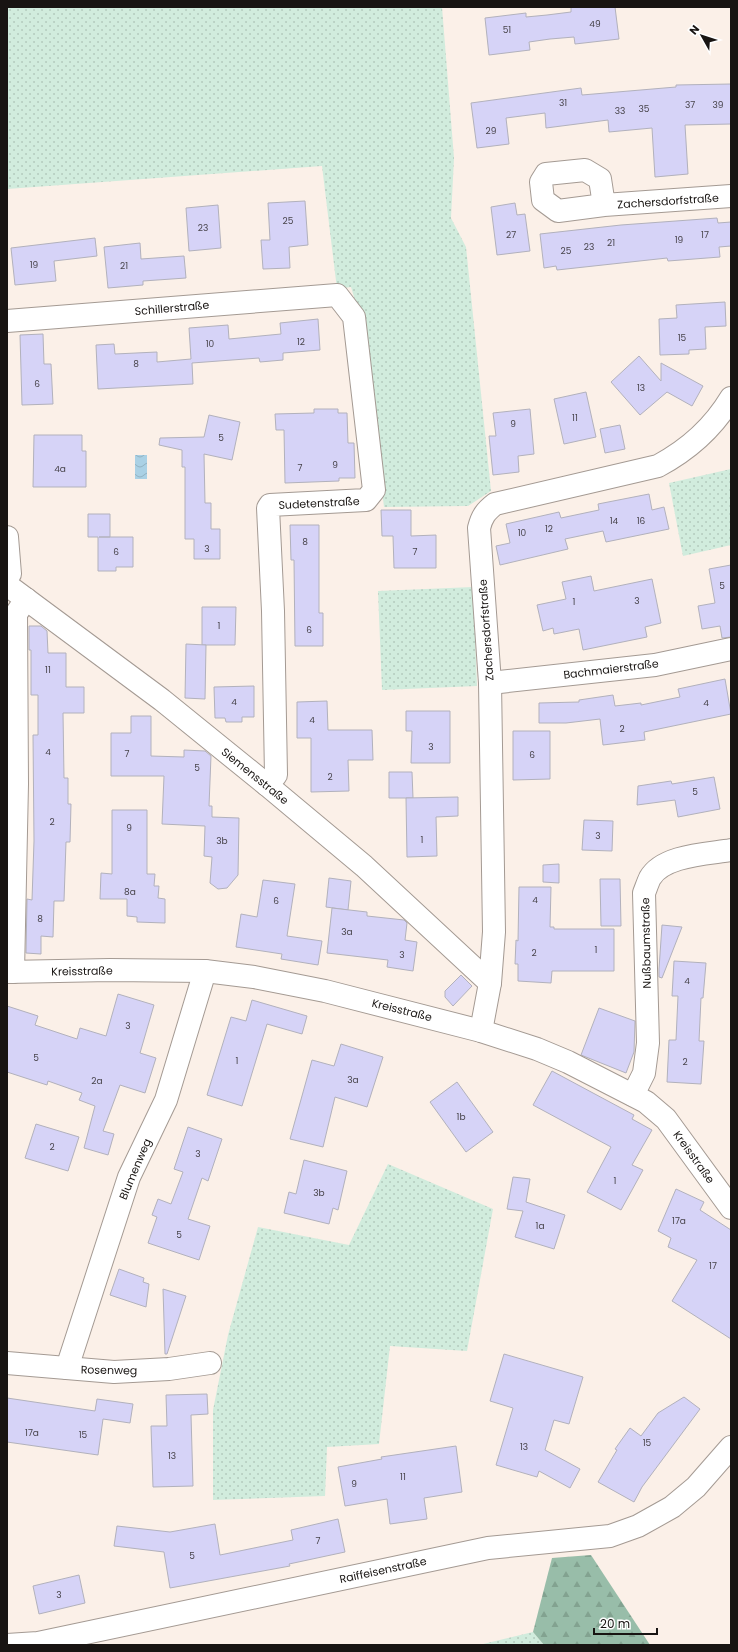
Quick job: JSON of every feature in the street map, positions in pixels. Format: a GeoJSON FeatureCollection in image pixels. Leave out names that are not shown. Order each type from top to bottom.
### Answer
{"type":"FeatureCollection","features":[{"type":"Feature","properties":{"kind":"street","name":"Zachersdorfstraße"},"geometry":{"type":"LineString","coordinates":[[604,206],[731,196]]}},
{"type":"Feature","properties":{"kind":"street","name":"Schillerstraße"},"geometry":{"type":"LineString","coordinates":[[7,321],[337,295]]}},
{"type":"Feature","properties":{"kind":"street","name":"Sudetenstraße"},"geometry":{"type":"LineString","coordinates":[[267,785],[276,775],[273,612],[268,508],[270,505],[366,500],[374,490],[354,317],[337,295]]}},
{"type":"Feature","properties":{"kind":"street","name":"Zachersdorfstraße"},"geometry":{"type":"LineString","coordinates":[[481,1031],[490,983],[494,932],[490,683],[479,528],[486,511],[495,504],[658,466],[678,455],[696,441],[712,425],[731,398]]}},
{"type":"Feature","properties":{"kind":"street"},"geometry":{"type":"LineString","coordinates":[[7,537],[10,574],[7,578]]}},
{"type":"Feature","properties":{"kind":"street","name":"Siemensstraße"},"geometry":{"type":"LineString","coordinates":[[7,585],[162,700],[267,785],[364,866],[490,983]]}},
{"type":"Feature","properties":{"kind":"street"},"geometry":{"type":"LineString","coordinates":[[10,972],[16,614],[26,599]]}},
{"type":"Feature","properties":{"kind":"street","name":"Bachmaierstraße"},"geometry":{"type":"LineString","coordinates":[[490,683],[655,665],[731,649]]}},
{"type":"Feature","properties":{"kind":"street","name":"Nußbaumstraße"},"geometry":{"type":"LineString","coordinates":[[633,1095],[644,1073],[648,1043],[644,893],[648,882],[650,877],[662,866],[675,860],[731,850]]}},
{"type":"Feature","properties":{"kind":"street","name":"Kreisstraße"},"geometry":{"type":"LineString","coordinates":[[10,972],[110,970],[205,971],[254,977],[298,984],[481,1031],[543,1052],[633,1095],[656,1109],[666,1119],[731,1208]]}},
{"type":"Feature","properties":{"kind":"street","name":"Blumenweg"},"geometry":{"type":"LineString","coordinates":[[67,1368],[129,1177],[166,1100],[205,971]]}},
{"type":"Feature","properties":{"kind":"street","name":"Rosenweg"},"geometry":{"type":"LineString","coordinates":[[7,1363],[122,1371],[169,1369],[210,1363]]}},
{"type":"Feature","properties":{"kind":"street","name":"Raiffeisenstraße"},"geometry":{"type":"LineString","coordinates":[[7,1645],[38,1643],[488,1548],[610,1536],[638,1526],[672,1507],[696,1487],[731,1447]]}},
{"type":"Feature","properties":{"kind":"green space"},"geometry":{"type":"Polygon","coordinates":[[[7,7],[442,7],[454,158],[451,218],[466,247],[491,491],[468,506],[384,507],[361,320],[351,287],[337,289],[322,166],[7,189],[7,7]]]}},
{"type":"Feature","properties":{"kind":"green space"},"geometry":{"type":"Polygon","coordinates":[[[731,469],[731,545],[683,556],[669,483],[731,469]]]}},
{"type":"Feature","properties":{"kind":"green space"},"geometry":{"type":"Polygon","coordinates":[[[473,587],[477,686],[382,690],[378,591],[473,587]]]}},
{"type":"Feature","properties":{"kind":"green space"},"geometry":{"type":"Polygon","coordinates":[[[388,1164],[493,1209],[467,1351],[390,1346],[379,1444],[327,1447],[325,1496],[213,1500],[213,1410],[228,1335],[258,1227],[349,1245],[388,1164]]]}},
{"type":"Feature","properties":{"kind":"green space"},"geometry":{"type":"Polygon","coordinates":[[[591,1555],[650,1645],[544,1645],[533,1632],[552,1558],[591,1555]]]}},
{"type":"Feature","properties":{"kind":"green space"},"geometry":{"type":"Polygon","coordinates":[[[533,1632],[544,1645],[479,1645],[533,1632]]]}},
{"type":"Feature","properties":{"kind":"water"},"geometry":{"type":"Polygon","coordinates":[[[135,455],[147,455],[147,479],[135,479],[135,455]]]}},
{"type":"Feature","properties":{"kind":"building"},"geometry":{"type":"Polygon","coordinates":[[[571,7],[615,7],[619,39],[575,44],[574,37],[550,39],[529,42],[530,50],[489,55],[485,18],[526,13],[526,17],[571,12],[571,7]]]}},
{"type":"Feature","properties":{"kind":"building"},"geometry":{"type":"Polygon","coordinates":[[[731,84],[731,124],[685,125],[688,174],[655,177],[652,128],[609,132],[608,120],[546,128],[545,113],[506,118],[509,144],[477,148],[471,103],[581,88],[582,95],[676,87],[676,85],[731,84]]]}},
{"type":"Feature","properties":{"kind":"building"},"geometry":{"type":"Polygon","coordinates":[[[305,201],[308,245],[289,247],[290,268],[263,269],[261,240],[270,240],[268,203],[305,201]]]}},
{"type":"Feature","properties":{"kind":"building"},"geometry":{"type":"Polygon","coordinates":[[[515,203],[517,215],[525,214],[530,251],[497,255],[491,207],[515,203]]]}},
{"type":"Feature","properties":{"kind":"building"},"geometry":{"type":"Polygon","coordinates":[[[218,205],[221,248],[189,251],[186,208],[218,205]]]}},
{"type":"Feature","properties":{"kind":"building"},"geometry":{"type":"Polygon","coordinates":[[[717,218],[718,223],[731,222],[731,246],[719,247],[720,257],[668,261],[667,258],[557,270],[556,266],[544,268],[540,234],[621,225],[717,218]]]}},
{"type":"Feature","properties":{"kind":"building"},"geometry":{"type":"Polygon","coordinates":[[[95,238],[97,256],[54,261],[56,281],[15,285],[11,248],[95,238]]]}},
{"type":"Feature","properties":{"kind":"building"},"geometry":{"type":"Polygon","coordinates":[[[140,243],[141,259],[184,256],[186,278],[143,281],[143,285],[108,288],[104,247],[140,243]]]}},
{"type":"Feature","properties":{"kind":"building"},"geometry":{"type":"Polygon","coordinates":[[[725,302],[726,326],[705,327],[706,349],[689,350],[689,354],[660,355],[659,319],[677,318],[676,305],[725,302]]]}},
{"type":"Feature","properties":{"kind":"building"},"geometry":{"type":"Polygon","coordinates":[[[318,319],[320,350],[283,353],[283,360],[260,362],[259,358],[192,363],[193,384],[98,389],[96,345],[114,344],[115,354],[157,352],[157,362],[191,359],[189,328],[228,325],[229,339],[281,334],[280,323],[318,319]]]}},
{"type":"Feature","properties":{"kind":"building"},"geometry":{"type":"Polygon","coordinates":[[[43,334],[44,364],[51,364],[53,404],[22,405],[20,335],[43,334]]]}},
{"type":"Feature","properties":{"kind":"building"},"geometry":{"type":"Polygon","coordinates":[[[639,356],[661,381],[661,363],[703,386],[692,406],[667,392],[640,415],[611,382],[639,356]]]}},
{"type":"Feature","properties":{"kind":"building"},"geometry":{"type":"Polygon","coordinates":[[[586,392],[596,437],[564,444],[554,399],[586,392]]]}},
{"type":"Feature","properties":{"kind":"building"},"geometry":{"type":"Polygon","coordinates":[[[314,409],[338,409],[338,413],[347,413],[348,443],[354,443],[355,478],[339,478],[339,481],[285,483],[284,430],[276,430],[275,414],[314,413],[314,409]]]}},
{"type":"Feature","properties":{"kind":"building"},"geometry":{"type":"Polygon","coordinates":[[[530,409],[534,454],[518,456],[519,472],[493,475],[489,436],[496,436],[493,413],[530,409]]]}},
{"type":"Feature","properties":{"kind":"building"},"geometry":{"type":"Polygon","coordinates":[[[209,415],[240,422],[232,460],[204,454],[205,503],[211,503],[211,529],[220,529],[220,559],[194,559],[194,539],[185,539],[185,467],[182,467],[182,450],[159,445],[160,438],[204,437],[209,415]]]}},
{"type":"Feature","properties":{"kind":"building"},"geometry":{"type":"Polygon","coordinates":[[[620,425],[625,449],[605,453],[600,429],[620,425]]]}},
{"type":"Feature","properties":{"kind":"building"},"geometry":{"type":"Polygon","coordinates":[[[34,435],[82,435],[82,451],[86,451],[86,487],[33,487],[34,435]]]}},
{"type":"Feature","properties":{"kind":"building"},"geometry":{"type":"Polygon","coordinates":[[[649,494],[652,510],[664,507],[669,529],[606,542],[603,531],[565,539],[568,549],[500,565],[496,546],[510,543],[506,524],[559,512],[561,518],[599,510],[598,504],[649,494]]]}},
{"type":"Feature","properties":{"kind":"building"},"geometry":{"type":"Polygon","coordinates":[[[381,510],[411,510],[411,536],[436,535],[436,568],[394,568],[393,536],[382,536],[381,510]]]}},
{"type":"Feature","properties":{"kind":"building"},"geometry":{"type":"Polygon","coordinates":[[[88,514],[110,514],[110,537],[133,537],[133,567],[116,567],[116,571],[98,571],[98,537],[88,537],[88,514]]]}},
{"type":"Feature","properties":{"kind":"building"},"geometry":{"type":"Polygon","coordinates":[[[290,525],[319,525],[319,613],[323,613],[323,646],[295,646],[294,560],[291,560],[290,525]]]}},
{"type":"Feature","properties":{"kind":"building"},"geometry":{"type":"Polygon","coordinates":[[[731,565],[731,637],[722,638],[720,626],[702,629],[698,606],[715,603],[709,569],[731,565]]]}},
{"type":"Feature","properties":{"kind":"building"},"geometry":{"type":"Polygon","coordinates":[[[591,576],[594,591],[652,579],[661,623],[645,627],[647,637],[583,650],[579,629],[554,634],[553,628],[543,631],[537,605],[566,599],[562,582],[591,576]]]}},
{"type":"Feature","properties":{"kind":"building"},"geometry":{"type":"Polygon","coordinates":[[[202,607],[236,607],[235,645],[202,645],[202,607]]]}},
{"type":"Feature","properties":{"kind":"building"},"geometry":{"type":"Polygon","coordinates":[[[29,626],[41,626],[47,631],[48,653],[66,653],[66,687],[84,687],[84,713],[63,713],[64,778],[68,778],[68,804],[71,804],[70,842],[66,842],[64,901],[54,901],[53,937],[41,936],[41,954],[26,953],[27,899],[32,900],[34,841],[33,735],[38,735],[38,695],[31,695],[31,650],[29,650],[29,626]]]}},
{"type":"Feature","properties":{"kind":"building"},"geometry":{"type":"Polygon","coordinates":[[[186,644],[206,645],[205,699],[185,698],[186,644]]]}},
{"type":"Feature","properties":{"kind":"building"},"geometry":{"type":"Polygon","coordinates":[[[725,679],[731,714],[644,732],[645,740],[603,745],[600,719],[566,723],[539,723],[539,703],[579,702],[579,700],[613,695],[615,706],[641,703],[641,705],[680,697],[678,689],[725,679]]]}},
{"type":"Feature","properties":{"kind":"building"},"geometry":{"type":"Polygon","coordinates":[[[254,686],[254,717],[242,717],[242,722],[226,722],[225,718],[215,718],[214,687],[254,686]]]}},
{"type":"Feature","properties":{"kind":"building"},"geometry":{"type":"Polygon","coordinates":[[[327,701],[328,730],[372,730],[373,760],[348,760],[349,791],[311,792],[311,738],[297,738],[297,702],[327,701]]]}},
{"type":"Feature","properties":{"kind":"building"},"geometry":{"type":"Polygon","coordinates":[[[406,711],[450,711],[450,763],[411,763],[412,731],[406,731],[406,711]]]}},
{"type":"Feature","properties":{"kind":"building"},"geometry":{"type":"Polygon","coordinates":[[[131,716],[151,716],[151,756],[184,757],[184,750],[205,751],[211,756],[209,806],[212,806],[212,817],[239,818],[238,875],[227,888],[218,889],[210,883],[212,857],[204,856],[205,826],[162,824],[164,776],[111,776],[111,733],[131,733],[131,716]]]}},
{"type":"Feature","properties":{"kind":"building"},"geometry":{"type":"Polygon","coordinates":[[[513,731],[550,731],[550,779],[513,780],[513,731]]]}},
{"type":"Feature","properties":{"kind":"building"},"geometry":{"type":"Polygon","coordinates":[[[389,772],[412,772],[413,798],[389,798],[389,772]]]}},
{"type":"Feature","properties":{"kind":"building"},"geometry":{"type":"Polygon","coordinates":[[[714,777],[720,809],[678,817],[675,800],[637,805],[638,786],[671,781],[672,784],[714,777]]]}},
{"type":"Feature","properties":{"kind":"building"},"geometry":{"type":"Polygon","coordinates":[[[458,797],[458,816],[436,817],[437,856],[407,857],[406,798],[458,797]]]}},
{"type":"Feature","properties":{"kind":"building"},"geometry":{"type":"Polygon","coordinates":[[[112,810],[147,810],[147,874],[155,874],[154,886],[159,886],[158,898],[165,899],[165,923],[137,922],[137,917],[127,916],[127,899],[100,899],[101,873],[112,874],[112,810]]]}},
{"type":"Feature","properties":{"kind":"building"},"geometry":{"type":"Polygon","coordinates":[[[584,820],[613,821],[612,851],[582,850],[584,820]]]}},
{"type":"Feature","properties":{"kind":"building"},"geometry":{"type":"Polygon","coordinates":[[[559,864],[559,883],[543,882],[543,865],[559,864]]]}},
{"type":"Feature","properties":{"kind":"building"},"geometry":{"type":"Polygon","coordinates":[[[329,878],[351,881],[348,910],[326,907],[329,878]]]}},
{"type":"Feature","properties":{"kind":"building"},"geometry":{"type":"Polygon","coordinates":[[[600,879],[620,879],[621,926],[601,926],[600,879]]]}},
{"type":"Feature","properties":{"kind":"building"},"geometry":{"type":"Polygon","coordinates":[[[263,880],[295,884],[287,936],[322,941],[318,965],[281,959],[282,954],[236,947],[241,914],[257,917],[263,880]]]}},
{"type":"Feature","properties":{"kind":"building"},"geometry":{"type":"Polygon","coordinates":[[[519,887],[551,887],[550,927],[554,927],[554,929],[614,929],[614,971],[552,971],[551,983],[518,981],[518,964],[515,964],[516,940],[518,941],[519,887]]]}},
{"type":"Feature","properties":{"kind":"building"},"geometry":{"type":"Polygon","coordinates":[[[332,908],[367,912],[367,916],[404,920],[407,923],[405,940],[417,942],[413,971],[387,967],[388,960],[327,953],[332,908]]]}},
{"type":"Feature","properties":{"kind":"building"},"geometry":{"type":"Polygon","coordinates":[[[662,925],[682,927],[662,978],[659,977],[659,969],[662,925]]]}},
{"type":"Feature","properties":{"kind":"building"},"geometry":{"type":"Polygon","coordinates":[[[674,961],[706,963],[703,998],[701,998],[699,1041],[704,1041],[701,1084],[667,1082],[669,1040],[676,1040],[678,996],[672,996],[674,961]]]}},
{"type":"Feature","properties":{"kind":"building"},"geometry":{"type":"Polygon","coordinates":[[[461,975],[472,986],[453,1006],[445,997],[445,991],[461,975]]]}},
{"type":"Feature","properties":{"kind":"building"},"geometry":{"type":"Polygon","coordinates":[[[118,994],[154,1005],[140,1053],[156,1058],[145,1093],[120,1085],[103,1131],[114,1134],[108,1155],[84,1148],[95,1106],[79,1100],[82,1093],[48,1081],[47,1085],[7,1072],[7,1006],[38,1016],[35,1025],[77,1039],[80,1028],[106,1036],[118,994]]]}},
{"type":"Feature","properties":{"kind":"building"},"geometry":{"type":"Polygon","coordinates":[[[252,1000],[307,1016],[302,1034],[267,1024],[242,1106],[207,1095],[231,1017],[246,1021],[252,1000]]]}},
{"type":"Feature","properties":{"kind":"building"},"geometry":{"type":"Polygon","coordinates":[[[599,1008],[635,1021],[634,1052],[626,1073],[581,1055],[599,1008]]]}},
{"type":"Feature","properties":{"kind":"building"},"geometry":{"type":"Polygon","coordinates":[[[341,1044],[383,1057],[367,1107],[335,1097],[323,1147],[290,1139],[312,1060],[334,1066],[341,1044]]]}},
{"type":"Feature","properties":{"kind":"building"},"geometry":{"type":"Polygon","coordinates":[[[552,1071],[634,1115],[632,1119],[652,1130],[632,1165],[643,1170],[621,1210],[587,1192],[611,1147],[533,1105],[552,1071]]]}},
{"type":"Feature","properties":{"kind":"building"},"geometry":{"type":"Polygon","coordinates":[[[457,1082],[493,1132],[466,1152],[430,1102],[457,1082]]]}},
{"type":"Feature","properties":{"kind":"building"},"geometry":{"type":"Polygon","coordinates":[[[36,1124],[79,1137],[68,1171],[25,1158],[36,1124]]]}},
{"type":"Feature","properties":{"kind":"building"},"geometry":{"type":"Polygon","coordinates":[[[188,1127],[222,1139],[208,1181],[202,1178],[188,1219],[210,1226],[199,1260],[148,1243],[157,1217],[152,1215],[158,1199],[171,1204],[183,1172],[174,1169],[188,1127]]]}},
{"type":"Feature","properties":{"kind":"building"},"geometry":{"type":"Polygon","coordinates":[[[304,1160],[347,1171],[338,1210],[333,1208],[329,1224],[284,1213],[289,1192],[296,1194],[304,1160]]]}},
{"type":"Feature","properties":{"kind":"building"},"geometry":{"type":"Polygon","coordinates":[[[513,1177],[530,1179],[526,1202],[565,1215],[554,1249],[515,1237],[523,1211],[507,1209],[513,1177]]]}},
{"type":"Feature","properties":{"kind":"building"},"geometry":{"type":"Polygon","coordinates":[[[676,1189],[704,1202],[700,1210],[731,1230],[731,1339],[672,1301],[697,1260],[668,1247],[671,1238],[658,1231],[676,1189]]]}},
{"type":"Feature","properties":{"kind":"building"},"geometry":{"type":"Polygon","coordinates":[[[119,1269],[144,1278],[143,1282],[149,1284],[146,1307],[110,1295],[119,1269]]]}},
{"type":"Feature","properties":{"kind":"building"},"geometry":{"type":"Polygon","coordinates":[[[163,1289],[186,1296],[167,1354],[165,1354],[163,1289]]]}},
{"type":"Feature","properties":{"kind":"building"},"geometry":{"type":"Polygon","coordinates":[[[504,1354],[583,1377],[569,1424],[554,1420],[545,1450],[580,1469],[570,1488],[539,1471],[537,1477],[496,1465],[513,1408],[490,1401],[504,1354]]]}},
{"type":"Feature","properties":{"kind":"building"},"geometry":{"type":"Polygon","coordinates":[[[207,1394],[208,1414],[191,1415],[193,1486],[153,1487],[151,1426],[167,1426],[166,1395],[207,1394]]]}},
{"type":"Feature","properties":{"kind":"building"},"geometry":{"type":"Polygon","coordinates":[[[684,1397],[700,1409],[642,1487],[634,1502],[598,1482],[617,1450],[615,1449],[630,1428],[641,1436],[658,1413],[684,1397]]]}},
{"type":"Feature","properties":{"kind":"building"},"geometry":{"type":"Polygon","coordinates":[[[7,1398],[95,1411],[97,1399],[133,1404],[130,1423],[103,1419],[98,1455],[7,1442],[7,1398]]]}},
{"type":"Feature","properties":{"kind":"building"},"geometry":{"type":"Polygon","coordinates":[[[456,1446],[462,1492],[424,1498],[427,1519],[390,1524],[387,1499],[345,1506],[338,1467],[382,1459],[381,1457],[456,1446]]]}},
{"type":"Feature","properties":{"kind":"building"},"geometry":{"type":"Polygon","coordinates":[[[338,1519],[345,1552],[289,1564],[290,1566],[170,1588],[164,1552],[114,1546],[117,1526],[170,1532],[215,1524],[220,1555],[293,1540],[291,1530],[338,1519]]]}},
{"type":"Feature","properties":{"kind":"building"},"geometry":{"type":"Polygon","coordinates":[[[79,1575],[85,1603],[39,1614],[33,1586],[79,1575]]]}}]}
